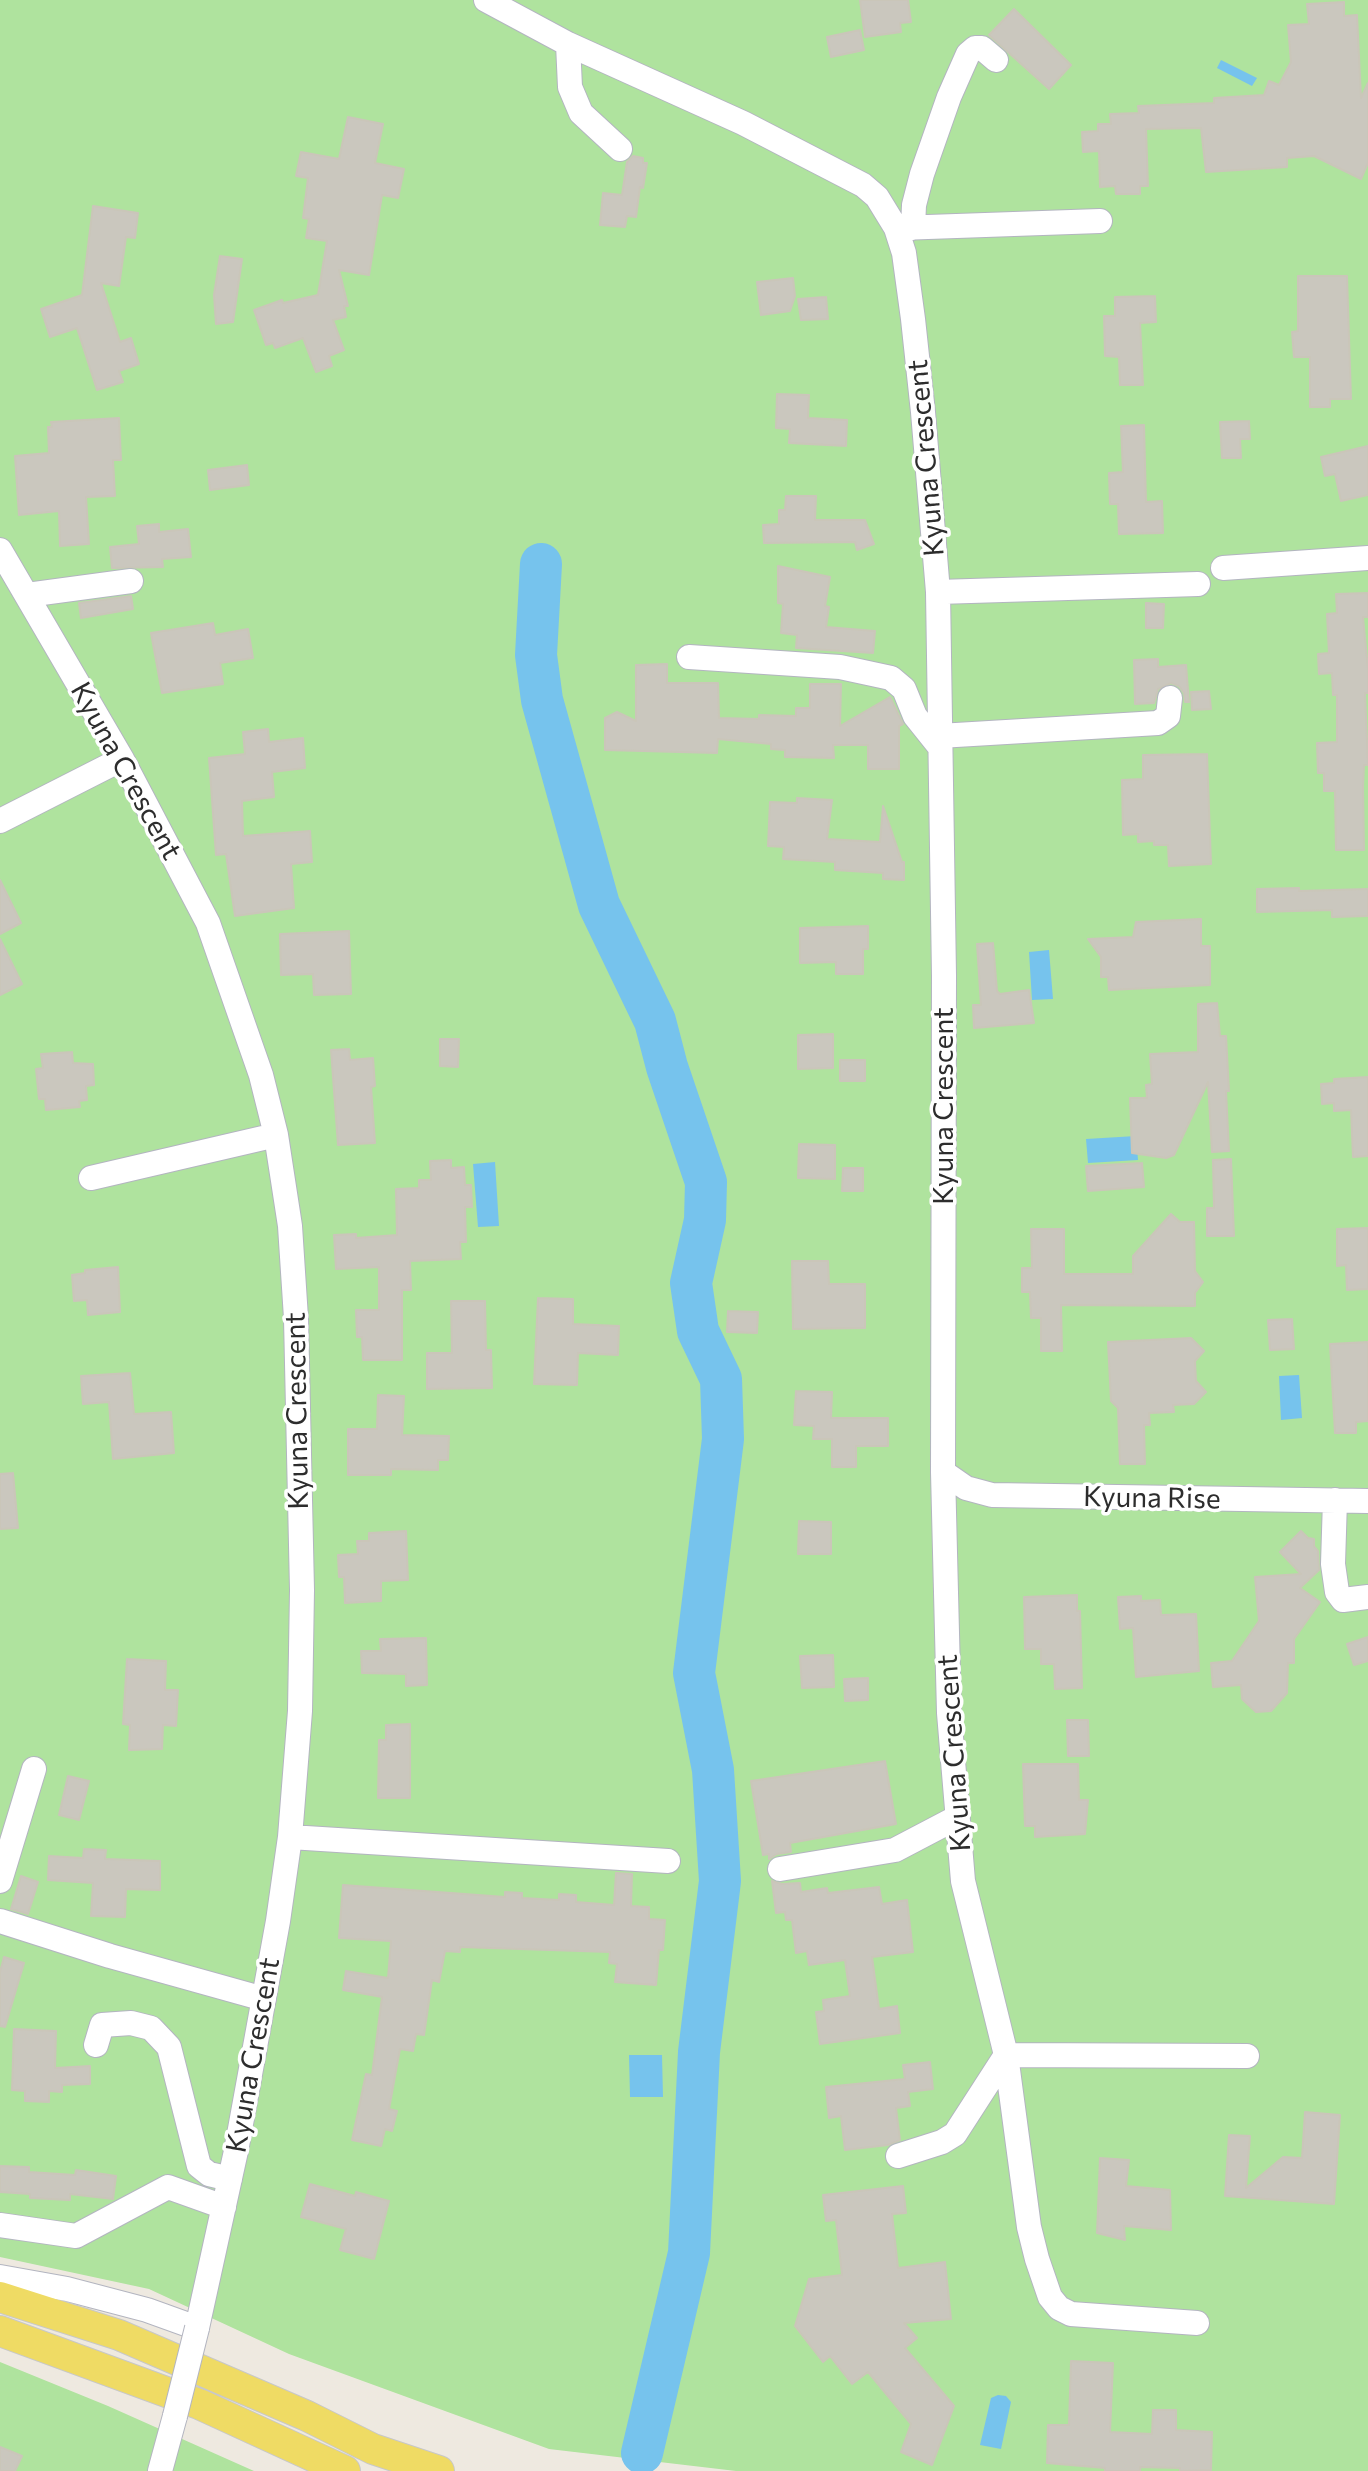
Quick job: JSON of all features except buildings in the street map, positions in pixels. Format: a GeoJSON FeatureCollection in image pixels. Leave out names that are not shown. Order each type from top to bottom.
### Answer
{"type":"FeatureCollection","features":[{"type":"Feature","properties":{"kind":"main road"},"geometry":{"type":"LineString","coordinates":[[0,2297],[119,2335],[307,2416],[373,2449],[439,2471]]}},
{"type":"Feature","properties":{"kind":"main road"},"geometry":{"type":"LineString","coordinates":[[0,2331],[199,2404],[345,2471]]}},
{"type":"Feature","properties":{"kind":"street","name":"Kyuna Crescent"},"geometry":{"type":"LineString","coordinates":[[495,2],[568,44],[743,123],[863,185],[905,228],[904,253],[938,592],[944,976],[943,1472],[949,1713],[963,1881],[1006,2055],[1025,2204],[1037,2259],[1050,2297],[1059,2308],[1071,2314],[1197,2323]]}},
{"type":"Feature","properties":{"kind":"street"},"geometry":{"type":"LineString","coordinates":[[568,44],[570,87],[581,113],[620,149]]}},
{"type":"Feature","properties":{"kind":"street"},"geometry":{"type":"LineString","coordinates":[[996,60],[982,48],[975,48],[968,54],[949,97],[905,228],[1100,221]]}},
{"type":"Feature","properties":{"kind":"street","name":"Kyuna Crescent"},"geometry":{"type":"LineString","coordinates":[[0,550],[122,759],[208,923],[261,1075],[276,1135],[290,1226],[296,1318],[302,1590],[300,1711],[290,1837],[230,2179],[197,2328],[160,2471]]}},
{"type":"Feature","properties":{"kind":"street"},"geometry":{"type":"LineString","coordinates":[[1223,568],[1368,558]]}},
{"type":"Feature","properties":{"kind":"street"},"geometry":{"type":"LineString","coordinates":[[27,595],[131,581]]}},
{"type":"Feature","properties":{"kind":"street"},"geometry":{"type":"LineString","coordinates":[[938,592],[1198,584]]}},
{"type":"Feature","properties":{"kind":"street"},"geometry":{"type":"LineString","coordinates":[[689,657],[840,667],[891,678],[904,689],[915,716],[939,741],[1158,723],[1168,716],[1170,698]]}},
{"type":"Feature","properties":{"kind":"street"},"geometry":{"type":"LineString","coordinates":[[0,821],[122,759]]}},
{"type":"Feature","properties":{"kind":"street"},"geometry":{"type":"LineString","coordinates":[[91,1178],[276,1135]]}},
{"type":"Feature","properties":{"kind":"street","name":"Kyuna Rise"},"geometry":{"type":"LineString","coordinates":[[943,1472],[966,1488],[992,1495],[1368,1501]]}},
{"type":"Feature","properties":{"kind":"street"},"geometry":{"type":"LineString","coordinates":[[1335,1500],[1333,1564],[1337,1592],[1343,1600],[1368,1597]]}},
{"type":"Feature","properties":{"kind":"street"},"geometry":{"type":"LineString","coordinates":[[0,1881],[34,1769]]}},
{"type":"Feature","properties":{"kind":"street"},"geometry":{"type":"LineString","coordinates":[[780,1869],[895,1850],[956,1818]]}},
{"type":"Feature","properties":{"kind":"street"},"geometry":{"type":"LineString","coordinates":[[290,1837],[668,1861]]}},
{"type":"Feature","properties":{"kind":"street"},"geometry":{"type":"LineString","coordinates":[[0,1921],[264,1999]]}},
{"type":"Feature","properties":{"kind":"street"},"geometry":{"type":"LineString","coordinates":[[96,2045],[102,2025],[131,2023],[151,2028],[169,2047],[199,2166],[209,2174],[230,2179]]}},
{"type":"Feature","properties":{"kind":"street"},"geometry":{"type":"LineString","coordinates":[[898,2156],[942,2142],[955,2134],[1006,2055],[1247,2056]]}},
{"type":"Feature","properties":{"kind":"street"},"geometry":{"type":"LineString","coordinates":[[0,2225],[76,2236],[168,2187],[224,2207]]}},
{"type":"Feature","properties":{"kind":"street"},"geometry":{"type":"LineString","coordinates":[[0,2277],[67,2289],[147,2310],[197,2328]]}},
{"type":"Feature","properties":{"kind":"green space"},"geometry":{"type":"Polygon","coordinates":[[[0,0],[1368,0],[1368,2471],[736,2471],[549,2449],[289,2354],[149,2289],[0,2257],[0,0]]]}},
{"type":"Feature","properties":{"kind":"green space"},"geometry":{"type":"Polygon","coordinates":[[[0,2362],[108,2406],[254,2471],[0,2471],[0,2362]]]}},
{"type":"Feature","properties":{"kind":"water"},"geometry":{"type":"Polygon","coordinates":[[[1221,60],[1257,78],[1252,86],[1217,68],[1221,60]]]}},
{"type":"Feature","properties":{"kind":"water"},"geometry":{"type":"Polygon","coordinates":[[[1049,950],[1053,999],[1032,1000],[1029,952],[1049,950]]]}},
{"type":"Feature","properties":{"kind":"water"},"geometry":{"type":"Polygon","coordinates":[[[1136,1136],[1138,1160],[1088,1163],[1086,1139],[1136,1136]]]}},
{"type":"Feature","properties":{"kind":"water"},"geometry":{"type":"Polygon","coordinates":[[[495,1162],[499,1226],[478,1227],[473,1164],[495,1162]]]}},
{"type":"Feature","properties":{"kind":"water"},"geometry":{"type":"Polygon","coordinates":[[[1299,1375],[1302,1418],[1281,1420],[1279,1376],[1299,1375]]]}},
{"type":"Feature","properties":{"kind":"water"},"geometry":{"type":"Polygon","coordinates":[[[629,2055],[662,2055],[663,2097],[630,2097],[629,2055]]]}},
{"type":"Feature","properties":{"kind":"water"},"geometry":{"type":"Polygon","coordinates":[[[1006,2396],[1011,2402],[1001,2449],[980,2445],[991,2398],[1006,2396]]]}},
{"type":"Feature","properties":{"kind":"waterway"},"geometry":{"type":"LineString","coordinates":[[541,564],[536,655],[542,700],[599,905],[655,1021],[667,1067],[706,1182],[705,1220],[691,1283],[698,1331],[721,1379],[723,1439],[694,1673],[713,1770],[720,1881],[699,2052],[689,2253],[642,2453]]}}]}
